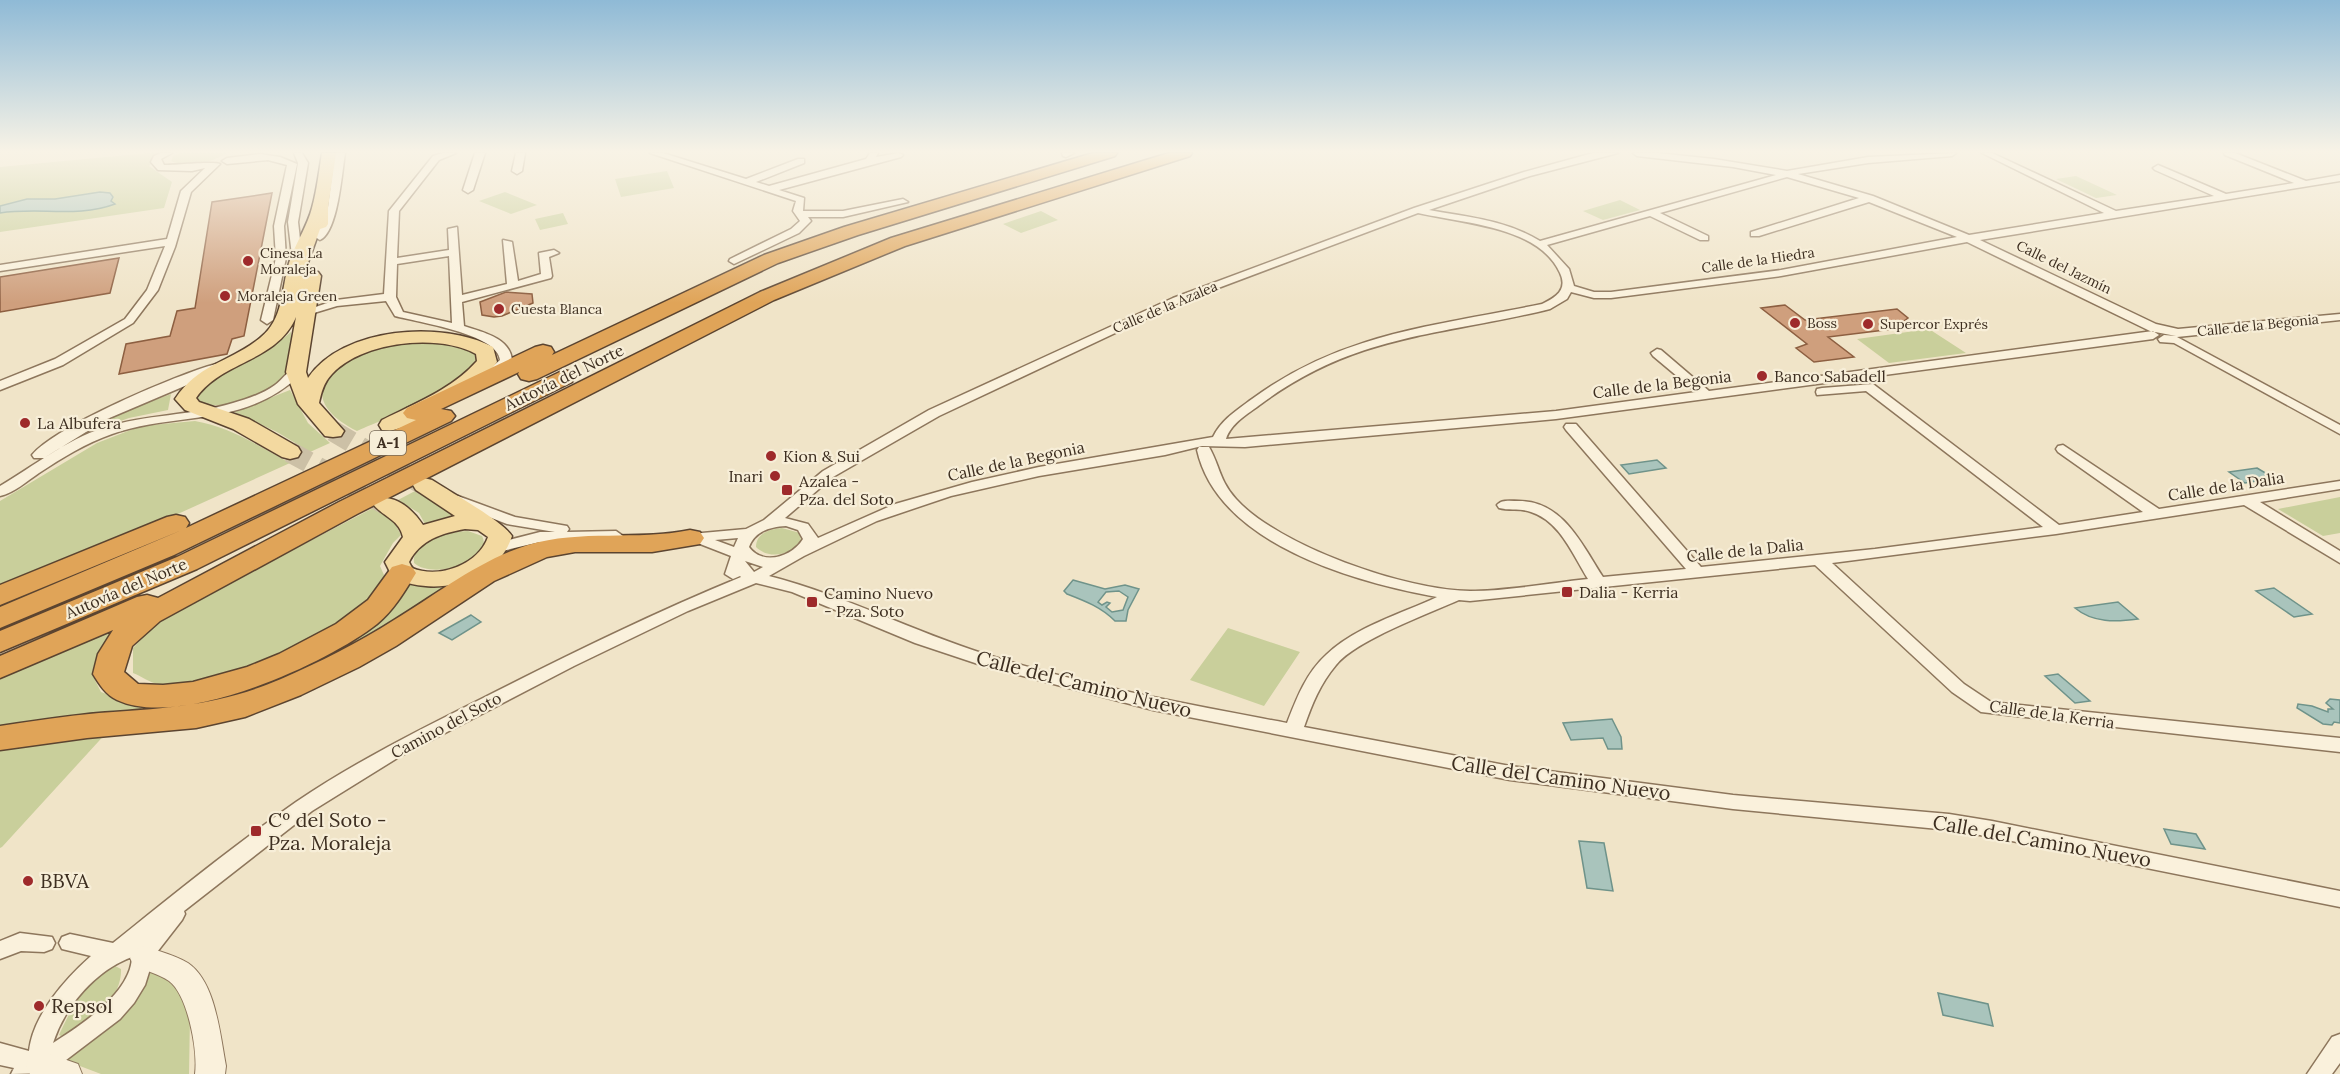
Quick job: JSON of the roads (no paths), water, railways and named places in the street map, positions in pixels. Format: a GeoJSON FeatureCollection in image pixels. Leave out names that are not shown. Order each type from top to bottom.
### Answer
{"type":"FeatureCollection","features":[{"type":"Feature","properties":{"kind":"highway"},"geometry":{"type":"LineString","coordinates":[[0,596],[165,528],[390,425],[734,261],[899,203]]}},
{"type":"Feature","properties":{"kind":"highway"},"geometry":{"type":"LineString","coordinates":[[780,264],[786,249],[910,203]]}},
{"type":"Feature","properties":{"kind":"highway","name":"Autovía del Norte"},"geometry":{"type":"LineString","coordinates":[[0,618],[164,549],[780,264],[904,214],[941,203]]}},
{"type":"Feature","properties":{"kind":"highway","name":"Autovía del Norte"},"geometry":{"type":"LineString","coordinates":[[0,642],[187,563],[718,301],[780,264],[979,203]]}},
{"type":"Feature","properties":{"kind":"highway"},"geometry":{"type":"LineString","coordinates":[[780,264],[1013,203]]}},
{"type":"Feature","properties":{"kind":"highway"},"geometry":{"type":"LineString","coordinates":[[402,573],[387,597],[368,616],[322,645],[264,674],[214,688],[166,696],[135,695],[115,684],[108,674],[111,654],[123,637],[150,614],[307,530],[767,296],[898,242],[1018,203]]}},
{"type":"Feature","properties":{"kind":"highway"},"geometry":{"type":"LineString","coordinates":[[0,668],[79,636],[307,530]]}},
{"type":"Feature","properties":{"kind":"highway"},"geometry":{"type":"LineString","coordinates":[[0,738],[200,715],[251,703],[345,660],[400,630],[489,573],[536,551],[558,545],[586,542],[673,543],[690,538]]}},
{"type":"Feature","properties":{"kind":"highway"},"geometry":{"type":"LineString","coordinates":[[345,660],[422,611],[467,572]]}},
{"type":"Feature","properties":{"kind":"main road"},"geometry":{"type":"LineString","coordinates":[[321,203],[320,237],[304,313],[296,372],[308,404],[333,431]]}},
{"type":"Feature","properties":{"kind":"main road"},"geometry":{"type":"LineString","coordinates":[[290,452],[241,424],[204,413],[185,399],[190,388],[263,346],[279,332],[286,317],[298,264],[320,208]]}},
{"type":"Feature","properties":{"kind":"main road"},"geometry":{"type":"LineString","coordinates":[[308,404],[315,381],[328,365],[380,343],[436,335],[476,343],[486,351],[487,362],[478,373],[462,385],[390,425]]}},
{"type":"Feature","properties":{"kind":"main road"},"geometry":{"type":"LineString","coordinates":[[424,485],[481,523],[494,528],[500,536],[498,548],[486,561],[467,572],[441,579],[418,579],[402,573],[397,562],[402,550],[415,538],[448,525],[481,523]]}},
{"type":"Feature","properties":{"kind":"main road"},"geometry":{"type":"LineString","coordinates":[[385,504],[406,518],[414,527],[415,538]]}},
{"type":"Feature","properties":{"kind":"street"},"geometry":{"type":"LineString","coordinates":[[0,386],[59,362],[129,321],[150,293],[171,245],[183,203]]}},
{"type":"Feature","properties":{"kind":"street"},"geometry":{"type":"LineString","coordinates":[[267,320],[281,258],[279,226],[284,203]]}},
{"type":"Feature","properties":{"kind":"street"},"geometry":{"type":"LineString","coordinates":[[296,203],[293,222],[298,264]]}},
{"type":"Feature","properties":{"kind":"street"},"geometry":{"type":"LineString","coordinates":[[320,237],[334,203]]}},
{"type":"Feature","properties":{"kind":"street"},"geometry":{"type":"LineString","coordinates":[[400,203],[394,211],[390,297],[399,314],[458,328],[496,344],[504,351],[506,361],[500,368],[462,385]]}},
{"type":"Feature","properties":{"kind":"street"},"geometry":{"type":"LineString","coordinates":[[734,261],[795,231],[806,221],[798,212],[800,203]]}},
{"type":"Feature","properties":{"kind":"street"},"geometry":{"type":"LineString","coordinates":[[800,214],[843,214],[897,203]]}},
{"type":"Feature","properties":{"kind":"street"},"geometry":{"type":"LineString","coordinates":[[1440,203],[1441,211],[1454,216]]}},
{"type":"Feature","properties":{"kind":"street","name":"Calle de la Azalea"},"geometry":{"type":"LineString","coordinates":[[751,533],[768,524],[828,474],[934,413],[1177,300],[1440,203]]}},
{"type":"Feature","properties":{"kind":"street"},"geometry":{"type":"LineString","coordinates":[[1540,244],[1686,203]]}},
{"type":"Feature","properties":{"kind":"street"},"geometry":{"type":"LineString","coordinates":[[1755,234],[1854,203]]}},
{"type":"Feature","properties":{"kind":"street","name":"Calle del Jazmín"},"geometry":{"type":"LineString","coordinates":[[1884,203],[1971,238],[2153,332]]}},
{"type":"Feature","properties":{"kind":"street"},"geometry":{"type":"LineString","coordinates":[[2090,203],[2115,215]]}},
{"type":"Feature","properties":{"kind":"street","name":"Calle de la Hiedra"},"geometry":{"type":"LineString","coordinates":[[1568,288],[1594,295],[1623,294],[1781,273],[1971,238],[2188,203]]}},
{"type":"Feature","properties":{"kind":"street"},"geometry":{"type":"LineString","coordinates":[[1221,444],[1221,433],[1269,391],[1342,353],[1370,343],[1401,336],[1546,307],[1563,297],[1568,288],[1567,277],[1560,263],[1540,244],[1489,222],[1418,210]]}},
{"type":"Feature","properties":{"kind":"street"},"geometry":{"type":"LineString","coordinates":[[1651,213],[1704,238]]}},
{"type":"Feature","properties":{"kind":"street"},"geometry":{"type":"LineString","coordinates":[[453,229],[458,328]]}},
{"type":"Feature","properties":{"kind":"street"},"geometry":{"type":"LineString","coordinates":[[507,242],[513,286]]}},
{"type":"Feature","properties":{"kind":"street"},"geometry":{"type":"LineString","coordinates":[[0,268],[171,245]]}},
{"type":"Feature","properties":{"kind":"street"},"geometry":{"type":"LineString","coordinates":[[0,273],[171,245]]}},
{"type":"Feature","properties":{"kind":"street"},"geometry":{"type":"LineString","coordinates":[[392,262],[454,252]]}},
{"type":"Feature","properties":{"kind":"street"},"geometry":{"type":"LineString","coordinates":[[457,300],[547,276],[543,255],[554,253]]}},
{"type":"Feature","properties":{"kind":"street"},"geometry":{"type":"LineString","coordinates":[[304,313],[336,303],[390,297]]}},
{"type":"Feature","properties":{"kind":"street","name":"Calle de la Begonia"},"geometry":{"type":"LineString","coordinates":[[2177,337],[2340,317]]}},
{"type":"Feature","properties":{"kind":"street"},"geometry":{"type":"LineString","coordinates":[[2153,332],[2163,339],[2177,337],[2340,430]]}},
{"type":"Feature","properties":{"kind":"street","name":"Calle de la Begonia"},"geometry":{"type":"LineString","coordinates":[[794,556],[865,520],[915,501],[1058,468],[1178,450],[1202,448],[1216,452],[1221,444],[1556,416],[2153,332]]}},
{"type":"Feature","properties":{"kind":"street"},"geometry":{"type":"LineString","coordinates":[[1656,352],[1708,396]]}},
{"type":"Feature","properties":{"kind":"street"},"geometry":{"type":"LineString","coordinates":[[0,484],[66,435],[104,413],[244,357]]}},
{"type":"Feature","properties":{"kind":"street"},"geometry":{"type":"LineString","coordinates":[[0,492],[60,453],[92,437],[151,419],[204,413],[261,399],[285,386],[296,372]]}},
{"type":"Feature","properties":{"kind":"street"},"geometry":{"type":"LineString","coordinates":[[1822,392],[1869,387],[2056,530]]}},
{"type":"Feature","properties":{"kind":"street"},"geometry":{"type":"LineString","coordinates":[[1571,427],[1698,573]]}},
{"type":"Feature","properties":{"kind":"street","name":"Calle de la Dalia"},"geometry":{"type":"LineString","coordinates":[[1202,448],[1213,477],[1231,501],[1253,521],[1278,537],[1307,551],[1400,584],[1456,595],[1500,594],[1819,560],[2056,530],[2340,485]]}},
{"type":"Feature","properties":{"kind":"street"},"geometry":{"type":"LineString","coordinates":[[2062,449],[2157,515]]}},
{"type":"Feature","properties":{"kind":"street"},"geometry":{"type":"LineString","coordinates":[[424,485],[512,521],[618,536]]}},
{"type":"Feature","properties":{"kind":"street"},"geometry":{"type":"LineString","coordinates":[[2248,501],[2340,558]]}},
{"type":"Feature","properties":{"kind":"street"},"geometry":{"type":"LineString","coordinates":[[1504,505],[1535,506],[1554,517],[1571,538],[1599,584]]}},
{"type":"Feature","properties":{"kind":"street","name":"Calle de la Begonia"},"geometry":{"type":"LineString","coordinates":[[768,524],[789,522],[805,527],[832,528],[865,520]]}},
{"type":"Feature","properties":{"kind":"street"},"geometry":{"type":"LineString","coordinates":[[797,588],[786,573],[794,556],[811,539],[805,527]]}},
{"type":"Feature","properties":{"kind":"street"},"geometry":{"type":"LineString","coordinates":[[498,548],[540,537],[690,538],[751,533]]}},
{"type":"Feature","properties":{"kind":"street","name":"Camino del Soto"},"geometry":{"type":"LineString","coordinates":[[716,593],[726,585],[741,556],[746,538],[751,533]]}},
{"type":"Feature","properties":{"kind":"street"},"geometry":{"type":"LineString","coordinates":[[690,538],[761,562],[794,556]]}},
{"type":"Feature","properties":{"kind":"street"},"geometry":{"type":"LineString","coordinates":[[741,556],[743,572],[754,578]]}},
{"type":"Feature","properties":{"kind":"street","name":"Camino del Soto"},"geometry":{"type":"LineString","coordinates":[[130,954],[196,888],[305,806],[393,752],[568,662],[656,619],[754,578],[794,556]]}},
{"type":"Feature","properties":{"kind":"street","name":"Calle de la Kerria"},"geometry":{"type":"LineString","coordinates":[[1819,560],[1958,688],[1987,708],[2340,745]]}},
{"type":"Feature","properties":{"kind":"street","name":"Calle del Camino Nuevo"},"geometry":{"type":"LineString","coordinates":[[754,578],[797,588],[921,639],[987,661],[1153,704],[1510,773],[1699,798],[1992,829],[2338,903]]}},
{"type":"Feature","properties":{"kind":"street"},"geometry":{"type":"LineString","coordinates":[[1400,584],[1412,600],[1415,614]]}},
{"type":"Feature","properties":{"kind":"street"},"geometry":{"type":"LineString","coordinates":[[1293,731],[1309,690],[1331,659],[1363,637],[1456,595]]}},
{"type":"Feature","properties":{"kind":"street"},"geometry":{"type":"LineString","coordinates":[[0,950],[20,942],[44,943]]}},
{"type":"Feature","properties":{"kind":"street"},"geometry":{"type":"LineString","coordinates":[[70,943],[130,954],[181,974],[199,1003],[211,1066],[210,1074]]}},
{"type":"Feature","properties":{"kind":"street"},"geometry":{"type":"LineString","coordinates":[[44,1071],[117,1007],[137,982],[130,954]]}},
{"type":"Feature","properties":{"kind":"street"},"geometry":{"type":"LineString","coordinates":[[44,1071],[42,1040],[63,1003],[82,977],[97,963],[130,954]]}},
{"type":"Feature","properties":{"kind":"street"},"geometry":{"type":"LineString","coordinates":[[2319,1074],[2340,1044]]}},
{"type":"Feature","properties":{"kind":"street"},"geometry":{"type":"LineString","coordinates":[[0,1054],[44,1071]]}},
{"type":"Feature","properties":{"kind":"water"},"geometry":{"type":"Polygon","coordinates":[[[11,203],[115,204],[87,210],[0,213],[0,206],[11,203]]]}},
{"type":"Feature","properties":{"kind":"water"},"geometry":{"type":"Polygon","coordinates":[[[1657,460],[1666,468],[1629,474],[1621,465],[1657,460]]]}},
{"type":"Feature","properties":{"kind":"water"},"geometry":{"type":"Polygon","coordinates":[[[2257,468],[2274,478],[2245,483],[2229,472],[2257,468]]]}},
{"type":"Feature","properties":{"kind":"water"},"geometry":{"type":"Polygon","coordinates":[[[1073,580],[1105,589],[1125,585],[1139,589],[1128,610],[1126,621],[1115,621],[1098,608],[1064,591],[1073,580]],[[1119,591],[1106,592],[1098,602],[1102,605],[1110,603],[1106,607],[1112,612],[1123,610],[1128,597],[1119,591]]]}},
{"type":"Feature","properties":{"kind":"water"},"geometry":{"type":"Polygon","coordinates":[[[2274,588],[2312,614],[2294,617],[2256,591],[2274,588]]]}},
{"type":"Feature","properties":{"kind":"water"},"geometry":{"type":"Polygon","coordinates":[[[2118,602],[2138,619],[2113,621],[2097,619],[2075,608],[2118,602]]]}},
{"type":"Feature","properties":{"kind":"water"},"geometry":{"type":"Polygon","coordinates":[[[471,615],[481,622],[452,640],[439,633],[471,615]]]}},
{"type":"Feature","properties":{"kind":"water"},"geometry":{"type":"Polygon","coordinates":[[[2058,674],[2090,701],[2075,703],[2045,676],[2058,674]]]}},
{"type":"Feature","properties":{"kind":"water"},"geometry":{"type":"Polygon","coordinates":[[[2330,699],[2340,700],[2340,723],[2323,724],[2297,708],[2298,704],[2328,712],[2328,709],[2333,709],[2326,703],[2330,699]]]}},
{"type":"Feature","properties":{"kind":"water"},"geometry":{"type":"Polygon","coordinates":[[[1612,719],[1621,737],[1622,749],[1608,749],[1603,738],[1571,740],[1563,723],[1612,719]]]}},
{"type":"Feature","properties":{"kind":"water"},"geometry":{"type":"Polygon","coordinates":[[[2164,829],[2196,834],[2205,849],[2171,844],[2164,829]]]}},
{"type":"Feature","properties":{"kind":"water"},"geometry":{"type":"Polygon","coordinates":[[[1579,841],[1604,843],[1613,891],[1587,888],[1579,841]]]}},
{"type":"Feature","properties":{"kind":"water"},"geometry":{"type":"Polygon","coordinates":[[[1938,993],[1988,1004],[1993,1026],[1943,1015],[1938,993]]]}},
{"type":"Feature","properties":{"kind":"tunnel"},"geometry":{"type":"LineString","coordinates":[[333,431],[424,485]]}},
{"type":"Feature","properties":{"kind":"tunnel"},"geometry":{"type":"LineString","coordinates":[[290,452],[385,504]]}},
{"type":"Feature","properties":{"kind":"place","name":"Cinesa La Moraleja"},"geometry":{"type":"Point","coordinates":[248,261]}},
{"type":"Feature","properties":{"kind":"place","name":"Moraleja Green"},"geometry":{"type":"Point","coordinates":[225,296]}},
{"type":"Feature","properties":{"kind":"place","name":"Cuesta Blanca"},"geometry":{"type":"Point","coordinates":[499,309]}},
{"type":"Feature","properties":{"kind":"place","name":"Boss"},"geometry":{"type":"Point","coordinates":[1795,323]}},
{"type":"Feature","properties":{"kind":"place","name":"Supercor Exprés"},"geometry":{"type":"Point","coordinates":[1868,324]}},
{"type":"Feature","properties":{"kind":"place","name":"Banco Sabadell"},"geometry":{"type":"Point","coordinates":[1762,376]}},
{"type":"Feature","properties":{"kind":"place","name":"La Albufera"},"geometry":{"type":"Point","coordinates":[25,423]}},
{"type":"Feature","properties":{"kind":"place","name":"Kion & Sui"},"geometry":{"type":"Point","coordinates":[771,456]}},
{"type":"Feature","properties":{"kind":"place","name":"Inari"},"geometry":{"type":"Point","coordinates":[775,476]}},
{"type":"Feature","properties":{"kind":"place","name":"Azalea - Pza. del Soto"},"geometry":{"type":"Point","coordinates":[787,490]}},
{"type":"Feature","properties":{"kind":"place","name":"Dalia - Kerria"},"geometry":{"type":"Point","coordinates":[1567,592]}},
{"type":"Feature","properties":{"kind":"place","name":"Camino Nuevo - Pza. Soto"},"geometry":{"type":"Point","coordinates":[812,602]}},
{"type":"Feature","properties":{"kind":"place","name":"Cº del Soto - Pza. Moraleja"},"geometry":{"type":"Point","coordinates":[256,831]}},
{"type":"Feature","properties":{"kind":"place","name":"BBVA"},"geometry":{"type":"Point","coordinates":[28,881]}},
{"type":"Feature","properties":{"kind":"place","name":"Repsol"},"geometry":{"type":"Point","coordinates":[39,1006]}}]}
